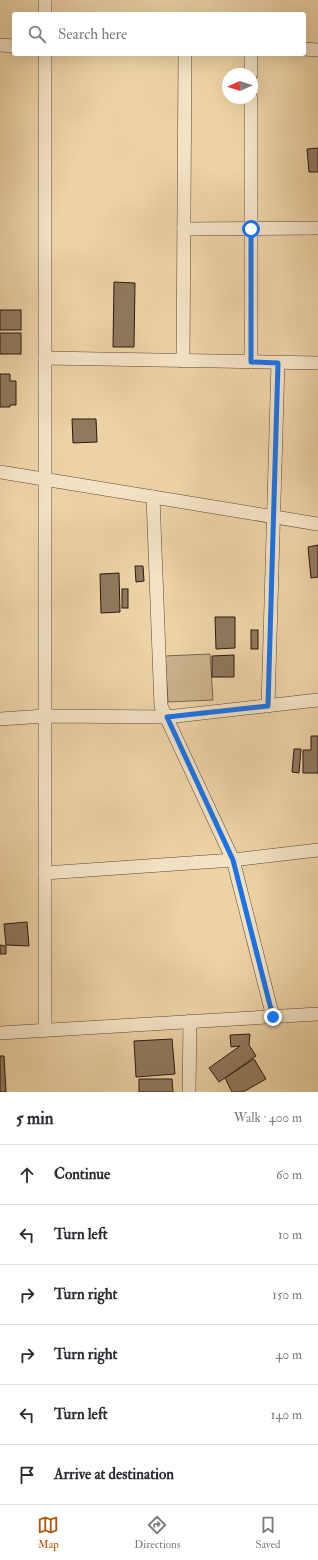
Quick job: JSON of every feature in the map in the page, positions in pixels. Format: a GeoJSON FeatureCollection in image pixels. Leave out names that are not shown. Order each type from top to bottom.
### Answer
{"type":"FeatureCollection","features":[{"type":"Feature","properties":{"kind":"street"},"geometry":{"type":"LineString","coordinates":[[45,0],[45,12]]}},
{"type":"Feature","properties":{"kind":"street"},"geometry":{"type":"LineString","coordinates":[[0,45],[12,46]]}},
{"type":"Feature","properties":{"kind":"street"},"geometry":{"type":"LineString","coordinates":[[306,49],[318,50]]}},
{"type":"Feature","properties":{"kind":"street"},"geometry":{"type":"LineString","coordinates":[[45,56],[45,1030]]}},
{"type":"Feature","properties":{"kind":"street"},"geometry":{"type":"LineString","coordinates":[[183,361],[184,56]]}},
{"type":"Feature","properties":{"kind":"street"},"geometry":{"type":"LineString","coordinates":[[251,56],[251,68]]}},
{"type":"Feature","properties":{"kind":"street"},"geometry":{"type":"LineString","coordinates":[[251,104],[251,362]]}},
{"type":"Feature","properties":{"kind":"street"},"geometry":{"type":"LineString","coordinates":[[184,229],[318,228]]}},
{"type":"Feature","properties":{"kind":"street"},"geometry":{"type":"LineString","coordinates":[[45,358],[318,364]]}},
{"type":"Feature","properties":{"kind":"street"},"geometry":{"type":"LineString","coordinates":[[268,706],[278,363]]}},
{"type":"Feature","properties":{"kind":"street"},"geometry":{"type":"LineString","coordinates":[[0,472],[318,524]]}},
{"type":"Feature","properties":{"kind":"street"},"geometry":{"type":"LineString","coordinates":[[153,497],[161,706],[233,860],[273,1017]]}},
{"type":"Feature","properties":{"kind":"street"},"geometry":{"type":"LineString","coordinates":[[0,719],[45,716],[167,717],[318,700]]}},
{"type":"Feature","properties":{"kind":"street"},"geometry":{"type":"LineString","coordinates":[[45,873],[233,860],[318,850]]}},
{"type":"Feature","properties":{"kind":"street"},"geometry":{"type":"LineString","coordinates":[[0,1033],[318,1014]]}},
{"type":"Feature","properties":{"kind":"street"},"geometry":{"type":"LineString","coordinates":[[189,1092],[190,1021]]}},
{"type":"Feature","properties":{"kind":"shaded area"},"geometry":{"type":"Polygon","coordinates":[[[210,654],[213,700],[168,702],[165,656],[210,654]]]}},
{"type":"Feature","properties":{"kind":"building"},"geometry":{"type":"Polygon","coordinates":[[[318,148],[318,172],[309,172],[307,149],[318,148]]]}},
{"type":"Feature","properties":{"kind":"building"},"geometry":{"type":"Polygon","coordinates":[[[114,282],[135,283],[134,347],[113,347],[114,282]]]}},
{"type":"Feature","properties":{"kind":"building"},"geometry":{"type":"Polygon","coordinates":[[[0,310],[21,310],[21,330],[0,330],[0,310]]]}},
{"type":"Feature","properties":{"kind":"building"},"geometry":{"type":"Polygon","coordinates":[[[0,333],[21,333],[21,354],[0,354],[0,333]]]}},
{"type":"Feature","properties":{"kind":"building"},"geometry":{"type":"Polygon","coordinates":[[[0,374],[10,374],[10,381],[16,381],[16,405],[10,405],[10,407],[0,407],[0,374]]]}},
{"type":"Feature","properties":{"kind":"building"},"geometry":{"type":"Polygon","coordinates":[[[72,419],[96,419],[97,442],[73,443],[72,419]]]}},
{"type":"Feature","properties":{"kind":"building"},"geometry":{"type":"Polygon","coordinates":[[[318,545],[318,577],[311,578],[308,547],[318,545]]]}},
{"type":"Feature","properties":{"kind":"building"},"geometry":{"type":"Polygon","coordinates":[[[135,566],[143,566],[144,581],[136,582],[135,566]]]}},
{"type":"Feature","properties":{"kind":"building"},"geometry":{"type":"Polygon","coordinates":[[[119,573],[120,612],[101,613],[100,574],[119,573]]]}},
{"type":"Feature","properties":{"kind":"building"},"geometry":{"type":"Polygon","coordinates":[[[122,589],[128,589],[128,608],[122,608],[122,589]]]}},
{"type":"Feature","properties":{"kind":"building"},"geometry":{"type":"Polygon","coordinates":[[[215,617],[235,617],[235,648],[216,649],[215,617]]]}},
{"type":"Feature","properties":{"kind":"building"},"geometry":{"type":"Polygon","coordinates":[[[251,630],[258,630],[258,649],[251,649],[251,630]]]}},
{"type":"Feature","properties":{"kind":"building"},"geometry":{"type":"Polygon","coordinates":[[[234,655],[234,677],[212,677],[212,656],[234,655]]]}},
{"type":"Feature","properties":{"kind":"building"},"geometry":{"type":"Polygon","coordinates":[[[311,736],[318,736],[318,773],[303,773],[303,750],[311,750],[311,736]]]}},
{"type":"Feature","properties":{"kind":"building"},"geometry":{"type":"Polygon","coordinates":[[[294,749],[301,749],[299,773],[292,772],[294,749]]]}},
{"type":"Feature","properties":{"kind":"building"},"geometry":{"type":"Polygon","coordinates":[[[27,922],[29,946],[6,945],[4,924],[27,922]]]}},
{"type":"Feature","properties":{"kind":"building"},"geometry":{"type":"Polygon","coordinates":[[[0,945],[6,946],[6,954],[0,954],[0,945]]]}},
{"type":"Feature","properties":{"kind":"building"},"geometry":{"type":"Polygon","coordinates":[[[250,1034],[249,1045],[256,1056],[219,1082],[209,1068],[240,1046],[231,1047],[230,1035],[250,1034]]]}},
{"type":"Feature","properties":{"kind":"building"},"geometry":{"type":"Polygon","coordinates":[[[172,1039],[175,1074],[136,1077],[134,1041],[172,1039]]]}},
{"type":"Feature","properties":{"kind":"building"},"geometry":{"type":"Polygon","coordinates":[[[0,1056],[4,1056],[6,1092],[0,1092],[0,1056]]]}},
{"type":"Feature","properties":{"kind":"building"},"geometry":{"type":"Polygon","coordinates":[[[254,1059],[266,1079],[243,1092],[232,1092],[225,1078],[254,1059]]]}},
{"type":"Feature","properties":{"kind":"building"},"geometry":{"type":"Polygon","coordinates":[[[139,1079],[172,1079],[173,1092],[139,1092],[139,1079]]]}},
{"type":"Feature","properties":{"kind":"route"},"geometry":{"type":"LineString","coordinates":[[251,229],[251,362],[278,363],[268,706],[167,717],[233,860],[273,1017]]}}]}
